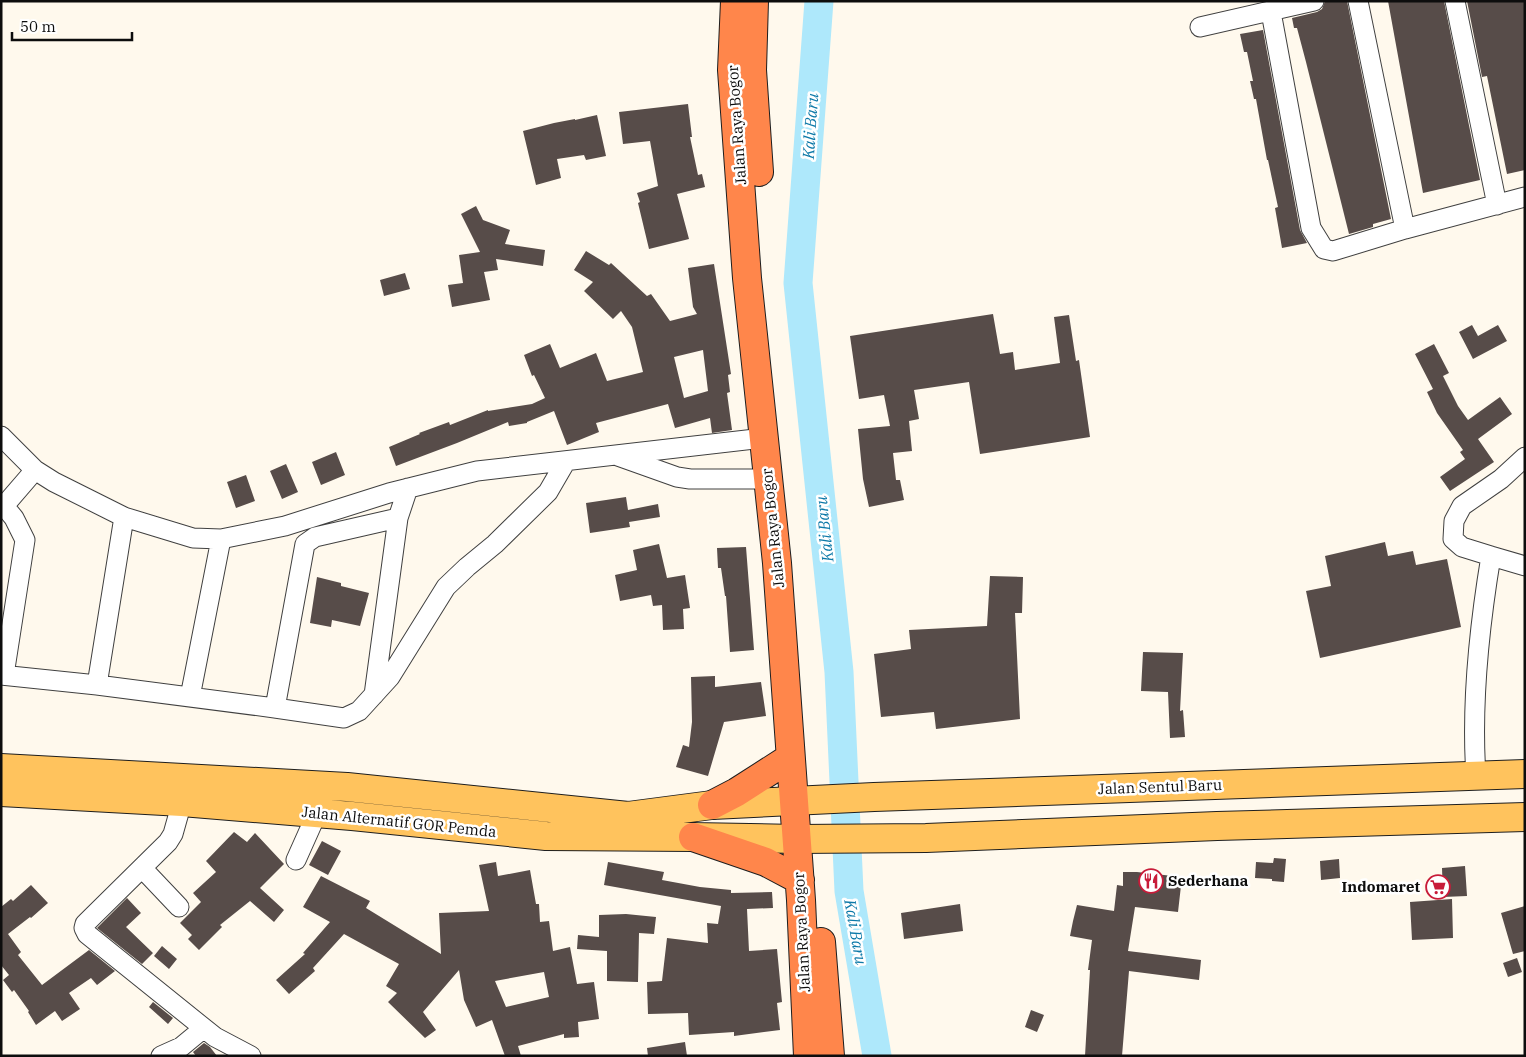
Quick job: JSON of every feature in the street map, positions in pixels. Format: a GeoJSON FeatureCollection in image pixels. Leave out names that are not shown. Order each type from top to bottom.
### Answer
{"type":"FeatureCollection","features":[{"type":"Feature","properties":{"kind":"highway","name":"Jalan Raya Bogor"},"geometry":{"type":"LineString","coordinates":[[735,1],[732,70],[747,278],[765,357],[795,559],[812,839],[830,1056]]}},
{"type":"Feature","properties":{"kind":"highway","name":"Jalan Raya Bogor"},"geometry":{"type":"LineString","coordinates":[[754,1],[752,70],[766,276],[764,438],[778,563],[790,758],[811,800]]}},
{"type":"Feature","properties":{"kind":"highway"},"geometry":{"type":"LineString","coordinates":[[712,805],[738,792],[790,758]]}},
{"type":"Feature","properties":{"kind":"highway"},"geometry":{"type":"LineString","coordinates":[[692,836],[766,862],[800,880]]}},
{"type":"Feature","properties":{"kind":"highway","name":"Jalan Raya Bogor"},"geometry":{"type":"LineString","coordinates":[[808,1056],[800,880],[812,839]]}},
{"type":"Feature","properties":{"kind":"main road","name":"Jalan Alternatif GOR Pemda"},"geometry":{"type":"LineString","coordinates":[[1,768],[347,787],[628,816],[712,805],[811,800]]}},
{"type":"Feature","properties":{"kind":"main road","name":"Jalan Sentul Baru"},"geometry":{"type":"LineString","coordinates":[[811,800],[1525,774]]}},
{"type":"Feature","properties":{"kind":"main road"},"geometry":{"type":"LineString","coordinates":[[1477,776],[1485,790],[1486,804],[1482,817]]}},
{"type":"Feature","properties":{"kind":"main road","name":"Jalan Alternatif GOR Pemda"},"geometry":{"type":"LineString","coordinates":[[1,792],[182,802],[317,813],[546,836],[692,836],[812,839]]}},
{"type":"Feature","properties":{"kind":"main road"},"geometry":{"type":"LineString","coordinates":[[812,839],[926,838],[1482,817],[1525,817]]}},
{"type":"Feature","properties":{"kind":"street"},"geometry":{"type":"LineString","coordinates":[[1200,27],[1314,1]]}},
{"type":"Feature","properties":{"kind":"street"},"geometry":{"type":"LineString","coordinates":[[1358,1],[1406,229]]}},
{"type":"Feature","properties":{"kind":"street"},"geometry":{"type":"LineString","coordinates":[[1455,1],[1497,205]]}},
{"type":"Feature","properties":{"kind":"street"},"geometry":{"type":"LineString","coordinates":[[1271,12],[1311,228],[1324,249],[1333,251],[1525,197]]}},
{"type":"Feature","properties":{"kind":"street"},"geometry":{"type":"LineString","coordinates":[[1,436],[35,470],[54,482],[124,517],[193,538],[221,539],[285,526],[408,488],[477,471],[764,438]]}},
{"type":"Feature","properties":{"kind":"street"},"geometry":{"type":"LineString","coordinates":[[614,455],[677,477],[690,479],[768,479]]}},
{"type":"Feature","properties":{"kind":"street"},"geometry":{"type":"LineString","coordinates":[[1525,457],[1501,479],[1462,506],[1454,521],[1453,539],[1458,544],[1525,566]]}},
{"type":"Feature","properties":{"kind":"street"},"geometry":{"type":"LineString","coordinates":[[35,470],[2,505],[14,518],[25,540],[10,587],[3,675],[97,685],[344,718],[359,711],[390,677],[446,587],[495,544],[548,492],[566,461]]}},
{"type":"Feature","properties":{"kind":"street"},"geometry":{"type":"LineString","coordinates":[[374,695],[398,518],[408,488]]}},
{"type":"Feature","properties":{"kind":"street"},"geometry":{"type":"LineString","coordinates":[[97,685],[124,517]]}},
{"type":"Feature","properties":{"kind":"street"},"geometry":{"type":"LineString","coordinates":[[275,708],[305,544],[315,537],[398,518]]}},
{"type":"Feature","properties":{"kind":"street"},"geometry":{"type":"LineString","coordinates":[[190,697],[221,539]]}},
{"type":"Feature","properties":{"kind":"street"},"geometry":{"type":"LineString","coordinates":[[1477,776],[1475,703],[1490,556]]}},
{"type":"Feature","properties":{"kind":"street"},"geometry":{"type":"LineString","coordinates":[[182,802],[173,834],[168,842],[85,924],[84,928],[87,934],[215,1037],[251,1056]]}},
{"type":"Feature","properties":{"kind":"street"},"geometry":{"type":"LineString","coordinates":[[296,860],[317,813]]}},
{"type":"Feature","properties":{"kind":"street"},"geometry":{"type":"LineString","coordinates":[[142,868],[179,907]]}},
{"type":"Feature","properties":{"kind":"street"},"geometry":{"type":"LineString","coordinates":[[161,1056],[181,1047],[204,1028]]}},
{"type":"Feature","properties":{"kind":"building"},"geometry":{"type":"Polygon","coordinates":[[[1325,1],[1347,1],[1391,219],[1349,234],[1306,62],[1297,28],[1294,28],[1292,18],[1317,12],[1322,9],[1325,1]]]}},
{"type":"Feature","properties":{"kind":"building"},"geometry":{"type":"Polygon","coordinates":[[[1388,1],[1444,1],[1480,180],[1423,193],[1388,1]]]}},
{"type":"Feature","properties":{"kind":"building"},"geometry":{"type":"Polygon","coordinates":[[[1467,1],[1525,1],[1525,170],[1507,174],[1487,76],[1482,77],[1467,1]]]}},
{"type":"Feature","properties":{"kind":"building"},"geometry":{"type":"Polygon","coordinates":[[[1263,30],[1300,230],[1307,243],[1282,248],[1275,208],[1278,207],[1256,99],[1254,99],[1250,81],[1253,81],[1247,52],[1244,52],[1240,34],[1263,30]]]}},
{"type":"Feature","properties":{"kind":"building"},"geometry":{"type":"Polygon","coordinates":[[[688,104],[692,137],[690,137],[698,175],[702,174],[705,187],[677,194],[689,239],[649,249],[637,193],[658,186],[650,141],[623,144],[619,112],[688,104]]]}},
{"type":"Feature","properties":{"kind":"building"},"geometry":{"type":"Polygon","coordinates":[[[597,115],[606,156],[586,160],[584,155],[557,159],[561,178],[536,185],[523,131],[597,115]]]}},
{"type":"Feature","properties":{"kind":"building"},"geometry":{"type":"Polygon","coordinates":[[[476,206],[483,220],[510,230],[505,244],[545,250],[543,266],[496,259],[498,270],[484,272],[490,300],[452,307],[448,285],[463,283],[459,255],[480,252],[461,214],[476,206]]]}},
{"type":"Feature","properties":{"kind":"building"},"geometry":{"type":"Polygon","coordinates":[[[586,251],[609,265],[611,263],[647,296],[651,294],[670,321],[697,314],[693,307],[688,268],[714,264],[731,374],[728,375],[730,392],[727,393],[732,430],[712,433],[710,418],[675,428],[668,404],[596,423],[599,432],[567,445],[554,411],[527,423],[509,426],[508,422],[396,466],[389,447],[419,433],[449,422],[450,425],[488,410],[532,404],[545,398],[534,375],[532,376],[524,355],[550,344],[560,368],[596,353],[607,381],[643,372],[632,327],[621,311],[613,319],[584,291],[593,282],[574,270],[586,251]],[[703,350],[674,357],[684,398],[708,391],[703,350]]]}},
{"type":"Feature","properties":{"kind":"building"},"geometry":{"type":"Polygon","coordinates":[[[405,273],[410,289],[384,296],[380,280],[405,273]]]}},
{"type":"Feature","properties":{"kind":"building"},"geometry":{"type":"Polygon","coordinates":[[[993,314],[1000,354],[1013,352],[1015,370],[1060,363],[1054,317],[1069,315],[1076,361],[1079,360],[1090,437],[980,454],[969,382],[914,390],[919,419],[909,421],[912,451],[893,453],[896,480],[900,480],[904,500],[869,507],[863,479],[858,429],[890,426],[884,395],[859,399],[850,336],[993,314]]]}},
{"type":"Feature","properties":{"kind":"building"},"geometry":{"type":"Polygon","coordinates":[[[1472,325],[1478,336],[1498,325],[1507,341],[1473,359],[1459,332],[1472,325]]]}},
{"type":"Feature","properties":{"kind":"building"},"geometry":{"type":"Polygon","coordinates":[[[1434,344],[1449,373],[1443,376],[1458,406],[1468,420],[1500,397],[1512,414],[1478,439],[1494,462],[1450,491],[1440,477],[1465,459],[1460,452],[1463,450],[1437,413],[1427,392],[1433,389],[1415,354],[1434,344]]]}},
{"type":"Feature","properties":{"kind":"building"},"geometry":{"type":"Polygon","coordinates":[[[336,452],[345,475],[321,485],[312,462],[336,452]]]}},
{"type":"Feature","properties":{"kind":"building"},"geometry":{"type":"Polygon","coordinates":[[[286,464],[298,492],[282,499],[270,471],[286,464]]]}},
{"type":"Feature","properties":{"kind":"building"},"geometry":{"type":"Polygon","coordinates":[[[246,475],[255,501],[236,508],[227,482],[246,475]]]}},
{"type":"Feature","properties":{"kind":"building"},"geometry":{"type":"Polygon","coordinates":[[[626,497],[628,510],[658,504],[660,517],[629,522],[630,527],[590,533],[586,503],[626,497]]]}},
{"type":"Feature","properties":{"kind":"building"},"geometry":{"type":"Polygon","coordinates":[[[1385,542],[1388,556],[1413,551],[1416,565],[1447,559],[1461,627],[1320,658],[1306,591],[1331,586],[1325,556],[1385,542]]]}},
{"type":"Feature","properties":{"kind":"building"},"geometry":{"type":"Polygon","coordinates":[[[659,544],[667,578],[685,575],[690,608],[683,609],[684,629],[663,630],[662,605],[653,606],[651,595],[620,601],[615,575],[637,570],[633,550],[659,544]]]}},
{"type":"Feature","properties":{"kind":"building"},"geometry":{"type":"Polygon","coordinates":[[[746,547],[754,650],[730,652],[726,596],[721,568],[718,568],[717,548],[746,547]]]}},
{"type":"Feature","properties":{"kind":"building"},"geometry":{"type":"Polygon","coordinates":[[[990,576],[1023,577],[1022,613],[1015,613],[1020,719],[936,729],[934,712],[881,717],[874,654],[911,649],[909,630],[987,626],[990,576]]]}},
{"type":"Feature","properties":{"kind":"building"},"geometry":{"type":"Polygon","coordinates":[[[317,577],[341,583],[341,586],[369,593],[360,626],[332,620],[331,627],[310,623],[317,577]]]}},
{"type":"Feature","properties":{"kind":"building"},"geometry":{"type":"Polygon","coordinates":[[[1143,652],[1183,653],[1180,711],[1183,710],[1185,737],[1170,738],[1168,692],[1141,691],[1143,652]]]}},
{"type":"Feature","properties":{"kind":"building"},"geometry":{"type":"Polygon","coordinates":[[[715,676],[715,687],[761,682],[766,716],[724,722],[708,776],[676,767],[683,745],[689,747],[692,722],[691,677],[715,676]]]}},
{"type":"Feature","properties":{"kind":"building"},"geometry":{"type":"Polygon","coordinates":[[[234,832],[247,842],[255,833],[284,864],[260,888],[284,910],[274,922],[250,901],[220,925],[222,927],[199,950],[188,939],[192,935],[180,923],[201,902],[193,893],[216,872],[206,861],[234,832]]]}},
{"type":"Feature","properties":{"kind":"building"},"geometry":{"type":"Polygon","coordinates":[[[322,841],[341,851],[328,875],[309,865],[322,841]]]}},
{"type":"Feature","properties":{"kind":"building"},"geometry":{"type":"Polygon","coordinates":[[[1274,858],[1286,859],[1284,882],[1255,878],[1256,862],[1273,863],[1274,858]]]}},
{"type":"Feature","properties":{"kind":"building"},"geometry":{"type":"Polygon","coordinates":[[[1339,859],[1340,878],[1321,880],[1320,861],[1339,859]]]}},
{"type":"Feature","properties":{"kind":"building"},"geometry":{"type":"Polygon","coordinates":[[[496,862],[498,876],[530,870],[536,904],[539,904],[540,922],[549,921],[553,951],[570,947],[577,984],[594,982],[599,1019],[578,1022],[579,1037],[564,1038],[564,1034],[518,1046],[521,1056],[505,1056],[492,1020],[476,1027],[464,1000],[459,970],[423,1012],[436,1030],[425,1038],[388,1002],[397,993],[386,986],[399,964],[344,934],[313,968],[315,971],[289,994],[276,980],[305,954],[303,953],[330,922],[303,907],[321,876],[370,901],[366,908],[441,954],[439,913],[489,911],[479,865],[496,862]],[[544,972],[495,981],[506,1007],[549,997],[544,972]]]}},
{"type":"Feature","properties":{"kind":"building"},"geometry":{"type":"Polygon","coordinates":[[[608,862],[664,872],[662,880],[731,890],[731,893],[772,892],[773,908],[747,909],[749,951],[777,949],[782,1002],[777,1003],[780,1030],[734,1036],[734,1032],[689,1035],[688,1013],[648,1014],[647,982],[662,981],[667,938],[708,943],[707,923],[718,924],[721,906],[604,885],[608,862]]]}},
{"type":"Feature","properties":{"kind":"building"},"geometry":{"type":"Polygon","coordinates":[[[1465,866],[1467,896],[1443,897],[1442,868],[1465,866]]]}},
{"type":"Feature","properties":{"kind":"building"},"geometry":{"type":"Polygon","coordinates":[[[1123,872],[1182,877],[1178,912],[1135,907],[1128,951],[1201,960],[1199,980],[1129,971],[1122,1056],[1085,1056],[1090,970],[1088,970],[1092,940],[1070,936],[1073,921],[1077,905],[1114,911],[1117,885],[1123,886],[1123,872]]]}},
{"type":"Feature","properties":{"kind":"building"},"geometry":{"type":"Polygon","coordinates":[[[31,885],[48,903],[8,934],[21,952],[18,955],[42,985],[89,950],[115,971],[97,985],[91,978],[69,993],[80,1009],[62,1021],[55,1011],[36,1025],[29,1011],[14,990],[12,992],[3,980],[9,975],[1,965],[1,907],[11,899],[13,901],[31,885]]]}},
{"type":"Feature","properties":{"kind":"building"},"geometry":{"type":"Polygon","coordinates":[[[127,898],[141,913],[126,927],[153,953],[142,964],[97,928],[127,898]]]}},
{"type":"Feature","properties":{"kind":"building"},"geometry":{"type":"Polygon","coordinates":[[[1452,899],[1453,938],[1412,940],[1410,902],[1452,899]]]}},
{"type":"Feature","properties":{"kind":"building"},"geometry":{"type":"Polygon","coordinates":[[[960,904],[963,931],[904,939],[901,913],[960,904]]]}},
{"type":"Feature","properties":{"kind":"building"},"geometry":{"type":"Polygon","coordinates":[[[1525,906],[1525,951],[1513,954],[1501,913],[1525,906]]]}},
{"type":"Feature","properties":{"kind":"building"},"geometry":{"type":"Polygon","coordinates":[[[626,914],[656,917],[654,934],[639,933],[638,982],[607,981],[607,951],[577,949],[578,935],[599,937],[599,915],[626,914]]]}},
{"type":"Feature","properties":{"kind":"building"},"geometry":{"type":"Polygon","coordinates":[[[162,946],[177,959],[169,969],[154,956],[162,946]]]}},
{"type":"Feature","properties":{"kind":"building"},"geometry":{"type":"Polygon","coordinates":[[[1517,958],[1522,972],[1508,977],[1503,963],[1517,958]]]}},
{"type":"Feature","properties":{"kind":"building"},"geometry":{"type":"Polygon","coordinates":[[[153,1002],[173,1018],[168,1024],[149,1007],[153,1002]]]}},
{"type":"Feature","properties":{"kind":"building"},"geometry":{"type":"Polygon","coordinates":[[[1031,1010],[1044,1015],[1037,1032],[1025,1027],[1031,1010]]]}},
{"type":"Feature","properties":{"kind":"building"},"geometry":{"type":"Polygon","coordinates":[[[685,1042],[687,1056],[648,1056],[647,1048],[685,1042]]]}},
{"type":"Feature","properties":{"kind":"building"},"geometry":{"type":"Polygon","coordinates":[[[204,1043],[217,1056],[196,1056],[193,1052],[204,1043]]]}},
{"type":"Feature","properties":{"kind":"waterway","name":"Kali Baru"},"geometry":{"type":"LineString","coordinates":[[819,1],[798,283],[839,672],[849,891],[877,1056]]}},
{"type":"Feature","properties":{"kind":"place","name":"Sederhana"},"geometry":{"type":"Point","coordinates":[1151,881]}},
{"type":"Feature","properties":{"kind":"place","name":"Indomaret"},"geometry":{"type":"Point","coordinates":[1438,887]}}]}
